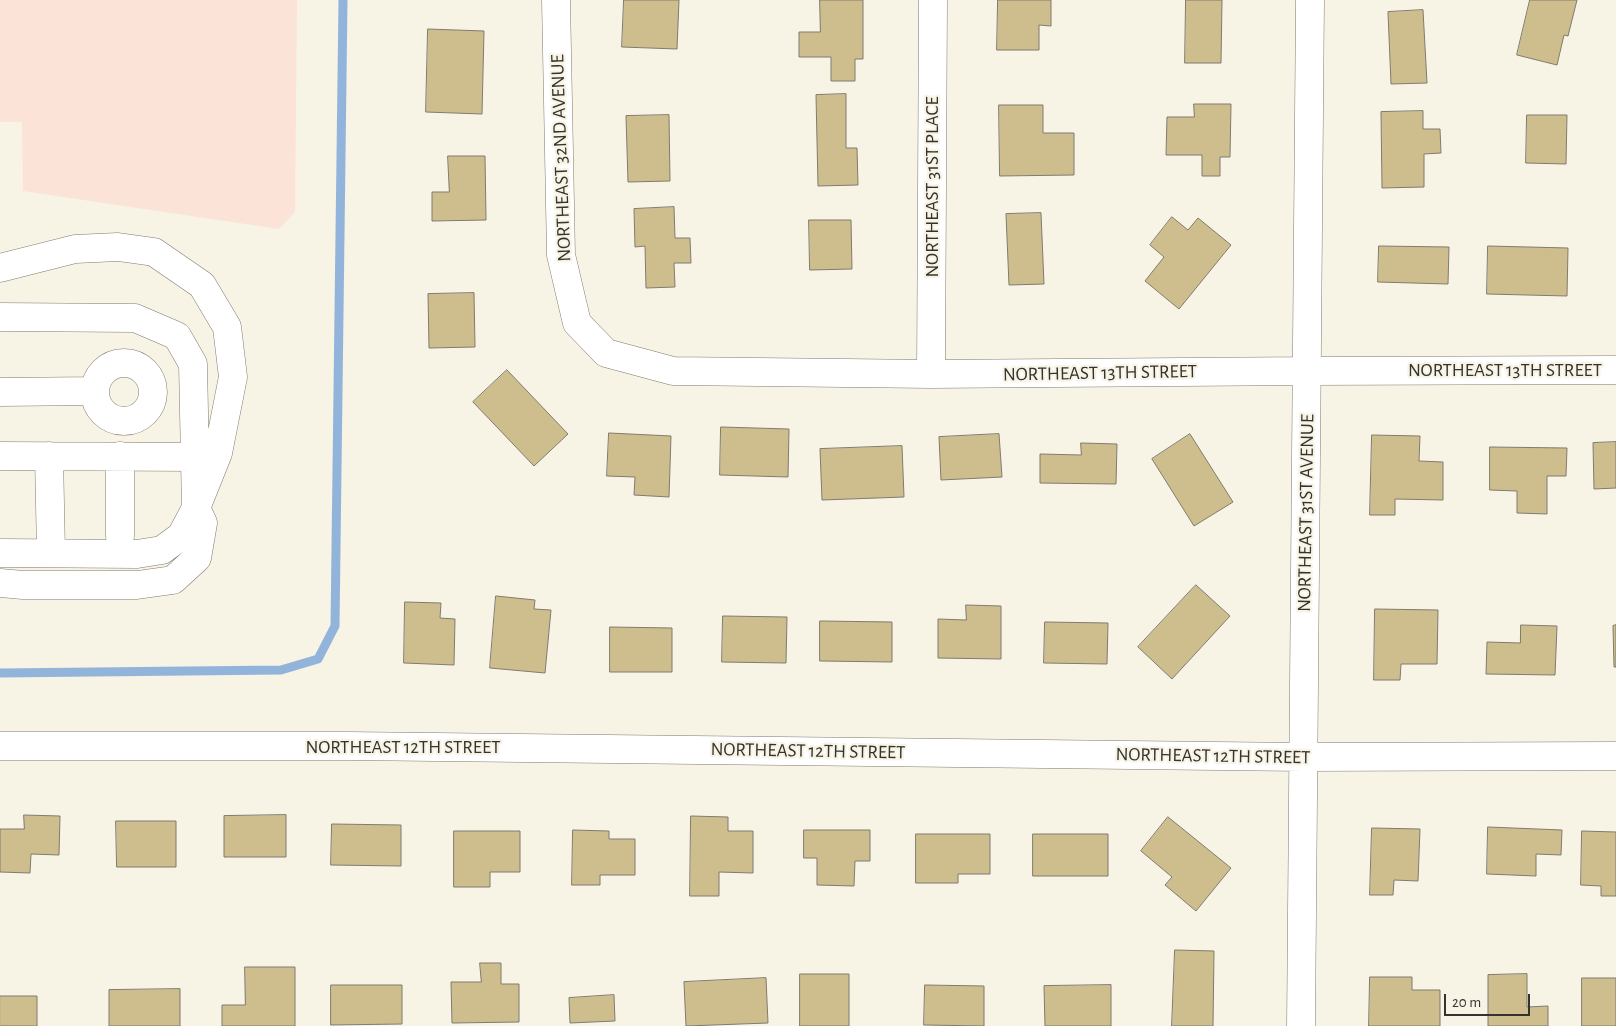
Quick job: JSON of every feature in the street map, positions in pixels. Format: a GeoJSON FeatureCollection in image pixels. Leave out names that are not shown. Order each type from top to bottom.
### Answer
{"type":"FeatureCollection","features":[{"type":"Feature","properties":{"kind":"street","name":"NORTHEAST 32ND AVENUE"},"geometry":{"type":"LineString","coordinates":[[556,0],[561,255],[577,323],[592,338]]}},
{"type":"Feature","properties":{"kind":"street","name":"NORTHEAST 31ST PLACE"},"geometry":{"type":"LineString","coordinates":[[931,374],[933,0]]}},
{"type":"Feature","properties":{"kind":"street","name":"NORTHEAST 31ST AVENUE"},"geometry":{"type":"LineString","coordinates":[[1302,1026],[1310,0]]}},
{"type":"Feature","properties":{"kind":"street"},"geometry":{"type":"LineString","coordinates":[[0,268],[75,249],[118,247],[154,252],[202,285],[227,327],[233,376],[218,453],[196,508],[181,536],[162,550],[137,554],[0,553]]}},
{"type":"Feature","properties":{"kind":"street"},"geometry":{"type":"LineString","coordinates":[[0,317],[135,318],[177,336],[193,364],[196,508],[203,523],[198,558],[174,580],[137,585],[23,585],[0,583]]}},
{"type":"Feature","properties":{"kind":"street","name":"NORTHEAST 13TH STREET"},"geometry":{"type":"LineString","coordinates":[[592,338],[606,353],[673,371],[931,374],[1616,370]]}},
{"type":"Feature","properties":{"kind":"street"},"geometry":{"type":"LineString","coordinates":[[1,393],[94,391]]}},
{"type":"Feature","properties":{"kind":"street"},"geometry":{"type":"LineString","coordinates":[[0,456],[195,457]]}},
{"type":"Feature","properties":{"kind":"street"},"geometry":{"type":"LineString","coordinates":[[49,456],[51,553]]}},
{"type":"Feature","properties":{"kind":"street"},"geometry":{"type":"LineString","coordinates":[[120,456],[120,536]]}},
{"type":"Feature","properties":{"kind":"street","name":"NORTHEAST 12TH STREET"},"geometry":{"type":"LineString","coordinates":[[0,746],[348,746],[1303,757],[1616,756]]}},
{"type":"Feature","properties":{"kind":"shaded area"},"geometry":{"type":"Polygon","coordinates":[[[0,0],[297,0],[295,212],[279,229],[23,191],[22,122],[0,122],[0,0]]]}},
{"type":"Feature","properties":{"kind":"building"},"geometry":{"type":"Polygon","coordinates":[[[624,0],[679,0],[677,49],[622,47],[624,0]]]}},
{"type":"Feature","properties":{"kind":"building"},"geometry":{"type":"Polygon","coordinates":[[[820,0],[863,0],[863,59],[855,59],[855,81],[831,81],[831,57],[799,57],[799,32],[820,32],[820,0]]]}},
{"type":"Feature","properties":{"kind":"building"},"geometry":{"type":"Polygon","coordinates":[[[998,0],[1051,0],[1051,26],[1039,25],[1039,50],[997,50],[998,0]]]}},
{"type":"Feature","properties":{"kind":"building"},"geometry":{"type":"Polygon","coordinates":[[[1186,0],[1222,0],[1221,63],[1185,63],[1186,0]]]}},
{"type":"Feature","properties":{"kind":"building"},"geometry":{"type":"Polygon","coordinates":[[[1530,0],[1577,0],[1568,36],[1564,35],[1557,65],[1517,55],[1530,0]]]}},
{"type":"Feature","properties":{"kind":"building"},"geometry":{"type":"Polygon","coordinates":[[[1423,10],[1427,83],[1391,84],[1388,12],[1423,10]]]}},
{"type":"Feature","properties":{"kind":"building"},"geometry":{"type":"Polygon","coordinates":[[[428,29],[484,31],[482,114],[426,112],[428,29]]]}},
{"type":"Feature","properties":{"kind":"building"},"geometry":{"type":"Polygon","coordinates":[[[846,94],[846,148],[857,148],[858,185],[818,186],[816,95],[846,94]]]}},
{"type":"Feature","properties":{"kind":"building"},"geometry":{"type":"Polygon","coordinates":[[[1194,104],[1231,104],[1230,157],[1220,157],[1220,176],[1202,176],[1202,155],[1166,155],[1167,117],[1194,117],[1194,104]]]}},
{"type":"Feature","properties":{"kind":"building"},"geometry":{"type":"Polygon","coordinates":[[[999,105],[1043,105],[1043,133],[1074,133],[1074,175],[1000,176],[999,105]]]}},
{"type":"Feature","properties":{"kind":"building"},"geometry":{"type":"Polygon","coordinates":[[[1423,111],[1423,129],[1440,129],[1441,153],[1424,154],[1424,187],[1382,188],[1381,112],[1423,111]]]}},
{"type":"Feature","properties":{"kind":"building"},"geometry":{"type":"Polygon","coordinates":[[[669,115],[670,181],[628,182],[626,116],[669,115]]]}},
{"type":"Feature","properties":{"kind":"building"},"geometry":{"type":"Polygon","coordinates":[[[1527,115],[1567,115],[1566,164],[1526,163],[1527,115]]]}},
{"type":"Feature","properties":{"kind":"building"},"geometry":{"type":"Polygon","coordinates":[[[448,156],[485,156],[486,220],[432,221],[432,192],[449,192],[448,156]]]}},
{"type":"Feature","properties":{"kind":"building"},"geometry":{"type":"Polygon","coordinates":[[[674,207],[675,238],[690,238],[691,263],[674,263],[675,287],[646,288],[645,246],[635,247],[634,209],[674,207]]]}},
{"type":"Feature","properties":{"kind":"building"},"geometry":{"type":"Polygon","coordinates":[[[1041,213],[1044,284],[1009,285],[1006,214],[1041,213]]]}},
{"type":"Feature","properties":{"kind":"building"},"geometry":{"type":"Polygon","coordinates":[[[1172,217],[1188,230],[1198,218],[1231,245],[1179,309],[1145,281],[1164,257],[1150,245],[1172,217]]]}},
{"type":"Feature","properties":{"kind":"building"},"geometry":{"type":"Polygon","coordinates":[[[809,220],[851,220],[852,269],[810,270],[809,220]]]}},
{"type":"Feature","properties":{"kind":"building"},"geometry":{"type":"Polygon","coordinates":[[[1379,246],[1449,247],[1448,284],[1378,282],[1379,246]]]}},
{"type":"Feature","properties":{"kind":"building"},"geometry":{"type":"Polygon","coordinates":[[[1488,246],[1568,248],[1567,296],[1487,294],[1488,246]]]}},
{"type":"Feature","properties":{"kind":"building"},"geometry":{"type":"Polygon","coordinates":[[[474,293],[475,347],[429,348],[428,294],[474,293]]]}},
{"type":"Feature","properties":{"kind":"building"},"geometry":{"type":"Polygon","coordinates":[[[507,370],[568,434],[534,466],[473,402],[507,370]]]}},
{"type":"Feature","properties":{"kind":"building"},"geometry":{"type":"Polygon","coordinates":[[[721,427],[789,429],[788,477],[720,475],[721,427]]]}},
{"type":"Feature","properties":{"kind":"building"},"geometry":{"type":"Polygon","coordinates":[[[609,433],[671,436],[669,497],[634,495],[635,477],[607,476],[609,433]]]}},
{"type":"Feature","properties":{"kind":"building"},"geometry":{"type":"Polygon","coordinates":[[[999,434],[1002,477],[941,480],[939,437],[999,434]]]}},
{"type":"Feature","properties":{"kind":"building"},"geometry":{"type":"Polygon","coordinates":[[[1190,434],[1233,502],[1194,526],[1152,459],[1190,434]]]}},
{"type":"Feature","properties":{"kind":"building"},"geometry":{"type":"Polygon","coordinates":[[[1372,435],[1420,436],[1419,461],[1443,462],[1443,500],[1395,499],[1395,515],[1370,515],[1372,435]]]}},
{"type":"Feature","properties":{"kind":"building"},"geometry":{"type":"Polygon","coordinates":[[[1616,442],[1616,488],[1594,489],[1593,443],[1616,442]]]}},
{"type":"Feature","properties":{"kind":"building"},"geometry":{"type":"Polygon","coordinates":[[[1081,443],[1117,444],[1116,484],[1040,483],[1040,454],[1081,455],[1081,443]]]}},
{"type":"Feature","properties":{"kind":"building"},"geometry":{"type":"Polygon","coordinates":[[[902,446],[904,497],[822,500],[820,449],[902,446]]]}},
{"type":"Feature","properties":{"kind":"building"},"geometry":{"type":"Polygon","coordinates":[[[1490,447],[1567,448],[1566,476],[1547,476],[1547,514],[1517,513],[1517,491],[1490,490],[1490,447]]]}},
{"type":"Feature","properties":{"kind":"building"},"geometry":{"type":"Polygon","coordinates":[[[1196,585],[1230,616],[1172,679],[1138,647],[1196,585]]]}},
{"type":"Feature","properties":{"kind":"building"},"geometry":{"type":"Polygon","coordinates":[[[496,596],[535,600],[534,609],[551,610],[545,673],[490,668],[496,596]]]}},
{"type":"Feature","properties":{"kind":"building"},"geometry":{"type":"Polygon","coordinates":[[[405,602],[441,603],[440,618],[455,619],[454,665],[404,663],[405,602]]]}},
{"type":"Feature","properties":{"kind":"building"},"geometry":{"type":"Polygon","coordinates":[[[966,605],[1001,606],[1001,659],[938,658],[938,619],[966,620],[966,605]]]}},
{"type":"Feature","properties":{"kind":"building"},"geometry":{"type":"Polygon","coordinates":[[[1375,609],[1438,610],[1437,664],[1401,664],[1400,680],[1374,680],[1375,609]]]}},
{"type":"Feature","properties":{"kind":"building"},"geometry":{"type":"Polygon","coordinates":[[[723,616],[787,617],[786,663],[722,662],[723,616]]]}},
{"type":"Feature","properties":{"kind":"building"},"geometry":{"type":"Polygon","coordinates":[[[820,621],[892,622],[892,662],[820,661],[820,621]]]}},
{"type":"Feature","properties":{"kind":"building"},"geometry":{"type":"Polygon","coordinates":[[[1045,622],[1108,623],[1107,664],[1044,663],[1045,622]]]}},
{"type":"Feature","properties":{"kind":"building"},"geometry":{"type":"Polygon","coordinates":[[[1521,625],[1557,626],[1555,675],[1486,674],[1487,642],[1520,643],[1521,625]]]}},
{"type":"Feature","properties":{"kind":"building"},"geometry":{"type":"Polygon","coordinates":[[[1616,625],[1616,667],[1614,667],[1613,626],[1616,625]]]}},
{"type":"Feature","properties":{"kind":"building"},"geometry":{"type":"Polygon","coordinates":[[[610,627],[672,628],[672,672],[610,672],[610,627]]]}},
{"type":"Feature","properties":{"kind":"building"},"geometry":{"type":"Polygon","coordinates":[[[24,815],[60,816],[59,855],[31,854],[30,873],[0,872],[0,829],[24,829],[24,815]]]}},
{"type":"Feature","properties":{"kind":"building"},"geometry":{"type":"Polygon","coordinates":[[[286,815],[286,857],[224,857],[224,816],[286,815]]]}},
{"type":"Feature","properties":{"kind":"building"},"geometry":{"type":"Polygon","coordinates":[[[691,816],[728,817],[728,831],[753,831],[753,873],[719,872],[719,896],[690,896],[691,816]]]}},
{"type":"Feature","properties":{"kind":"building"},"geometry":{"type":"Polygon","coordinates":[[[1168,817],[1231,868],[1196,911],[1165,885],[1172,877],[1141,851],[1168,817]]]}},
{"type":"Feature","properties":{"kind":"building"},"geometry":{"type":"Polygon","coordinates":[[[116,821],[176,821],[176,867],[117,867],[116,821]]]}},
{"type":"Feature","properties":{"kind":"building"},"geometry":{"type":"Polygon","coordinates":[[[332,824],[401,825],[401,866],[331,865],[332,824]]]}},
{"type":"Feature","properties":{"kind":"building"},"geometry":{"type":"Polygon","coordinates":[[[1488,827],[1562,830],[1561,855],[1536,854],[1536,876],[1487,874],[1488,827]]]}},
{"type":"Feature","properties":{"kind":"building"},"geometry":{"type":"Polygon","coordinates":[[[1372,828],[1420,829],[1418,881],[1394,880],[1393,895],[1370,895],[1372,828]]]}},
{"type":"Feature","properties":{"kind":"building"},"geometry":{"type":"Polygon","coordinates":[[[573,830],[609,831],[609,839],[635,839],[635,875],[600,875],[600,885],[572,885],[573,830]]]}},
{"type":"Feature","properties":{"kind":"building"},"geometry":{"type":"Polygon","coordinates":[[[804,830],[870,830],[870,861],[855,861],[854,886],[817,885],[817,858],[804,858],[804,830]]]}},
{"type":"Feature","properties":{"kind":"building"},"geometry":{"type":"Polygon","coordinates":[[[454,831],[520,831],[520,872],[490,872],[490,887],[454,887],[454,831]]]}},
{"type":"Feature","properties":{"kind":"building"},"geometry":{"type":"Polygon","coordinates":[[[1582,831],[1616,832],[1616,896],[1601,896],[1601,886],[1581,885],[1582,831]]]}},
{"type":"Feature","properties":{"kind":"building"},"geometry":{"type":"Polygon","coordinates":[[[916,834],[990,834],[990,874],[958,874],[958,883],[916,883],[916,834]]]}},
{"type":"Feature","properties":{"kind":"building"},"geometry":{"type":"Polygon","coordinates":[[[1033,834],[1108,834],[1108,876],[1033,876],[1033,834]]]}},
{"type":"Feature","properties":{"kind":"building"},"geometry":{"type":"Polygon","coordinates":[[[1175,950],[1214,951],[1213,1026],[1172,1026],[1175,950]]]}},
{"type":"Feature","properties":{"kind":"building"},"geometry":{"type":"Polygon","coordinates":[[[480,963],[501,963],[501,984],[519,984],[519,1022],[452,1023],[451,982],[481,982],[480,963]]]}},
{"type":"Feature","properties":{"kind":"building"},"geometry":{"type":"Polygon","coordinates":[[[245,967],[295,967],[295,1026],[222,1026],[222,1005],[245,1005],[245,967]]]}},
{"type":"Feature","properties":{"kind":"building"},"geometry":{"type":"Polygon","coordinates":[[[800,974],[849,974],[849,1026],[800,1026],[800,974]]]}},
{"type":"Feature","properties":{"kind":"building"},"geometry":{"type":"Polygon","coordinates":[[[1527,974],[1527,1007],[1548,1006],[1548,1026],[1488,1026],[1488,975],[1527,974]]]}},
{"type":"Feature","properties":{"kind":"building"},"geometry":{"type":"Polygon","coordinates":[[[1370,977],[1412,977],[1412,990],[1440,990],[1440,1026],[1369,1026],[1370,977]]]}},
{"type":"Feature","properties":{"kind":"building"},"geometry":{"type":"Polygon","coordinates":[[[766,978],[768,1023],[686,1026],[684,982],[766,978]]]}},
{"type":"Feature","properties":{"kind":"building"},"geometry":{"type":"Polygon","coordinates":[[[1582,978],[1616,978],[1616,1026],[1582,1026],[1582,978]]]}},
{"type":"Feature","properties":{"kind":"building"},"geometry":{"type":"Polygon","coordinates":[[[331,985],[402,985],[402,1024],[331,1025],[331,985]]]}},
{"type":"Feature","properties":{"kind":"building"},"geometry":{"type":"Polygon","coordinates":[[[925,985],[984,986],[984,1026],[924,1025],[925,985]]]}},
{"type":"Feature","properties":{"kind":"building"},"geometry":{"type":"Polygon","coordinates":[[[1111,985],[1111,1026],[1045,1026],[1044,986],[1111,985]]]}},
{"type":"Feature","properties":{"kind":"building"},"geometry":{"type":"Polygon","coordinates":[[[180,989],[180,1026],[109,1026],[109,990],[180,989]]]}},
{"type":"Feature","properties":{"kind":"building"},"geometry":{"type":"Polygon","coordinates":[[[614,995],[615,1021],[570,1023],[569,998],[614,995]]]}},
{"type":"Feature","properties":{"kind":"building"},"geometry":{"type":"Polygon","coordinates":[[[0,996],[37,996],[37,1026],[0,1026],[0,996]]]}},
{"type":"Feature","properties":{"kind":"waterway"},"geometry":{"type":"LineString","coordinates":[[0,673],[281,670],[318,659],[335,626],[343,0]]}}]}
